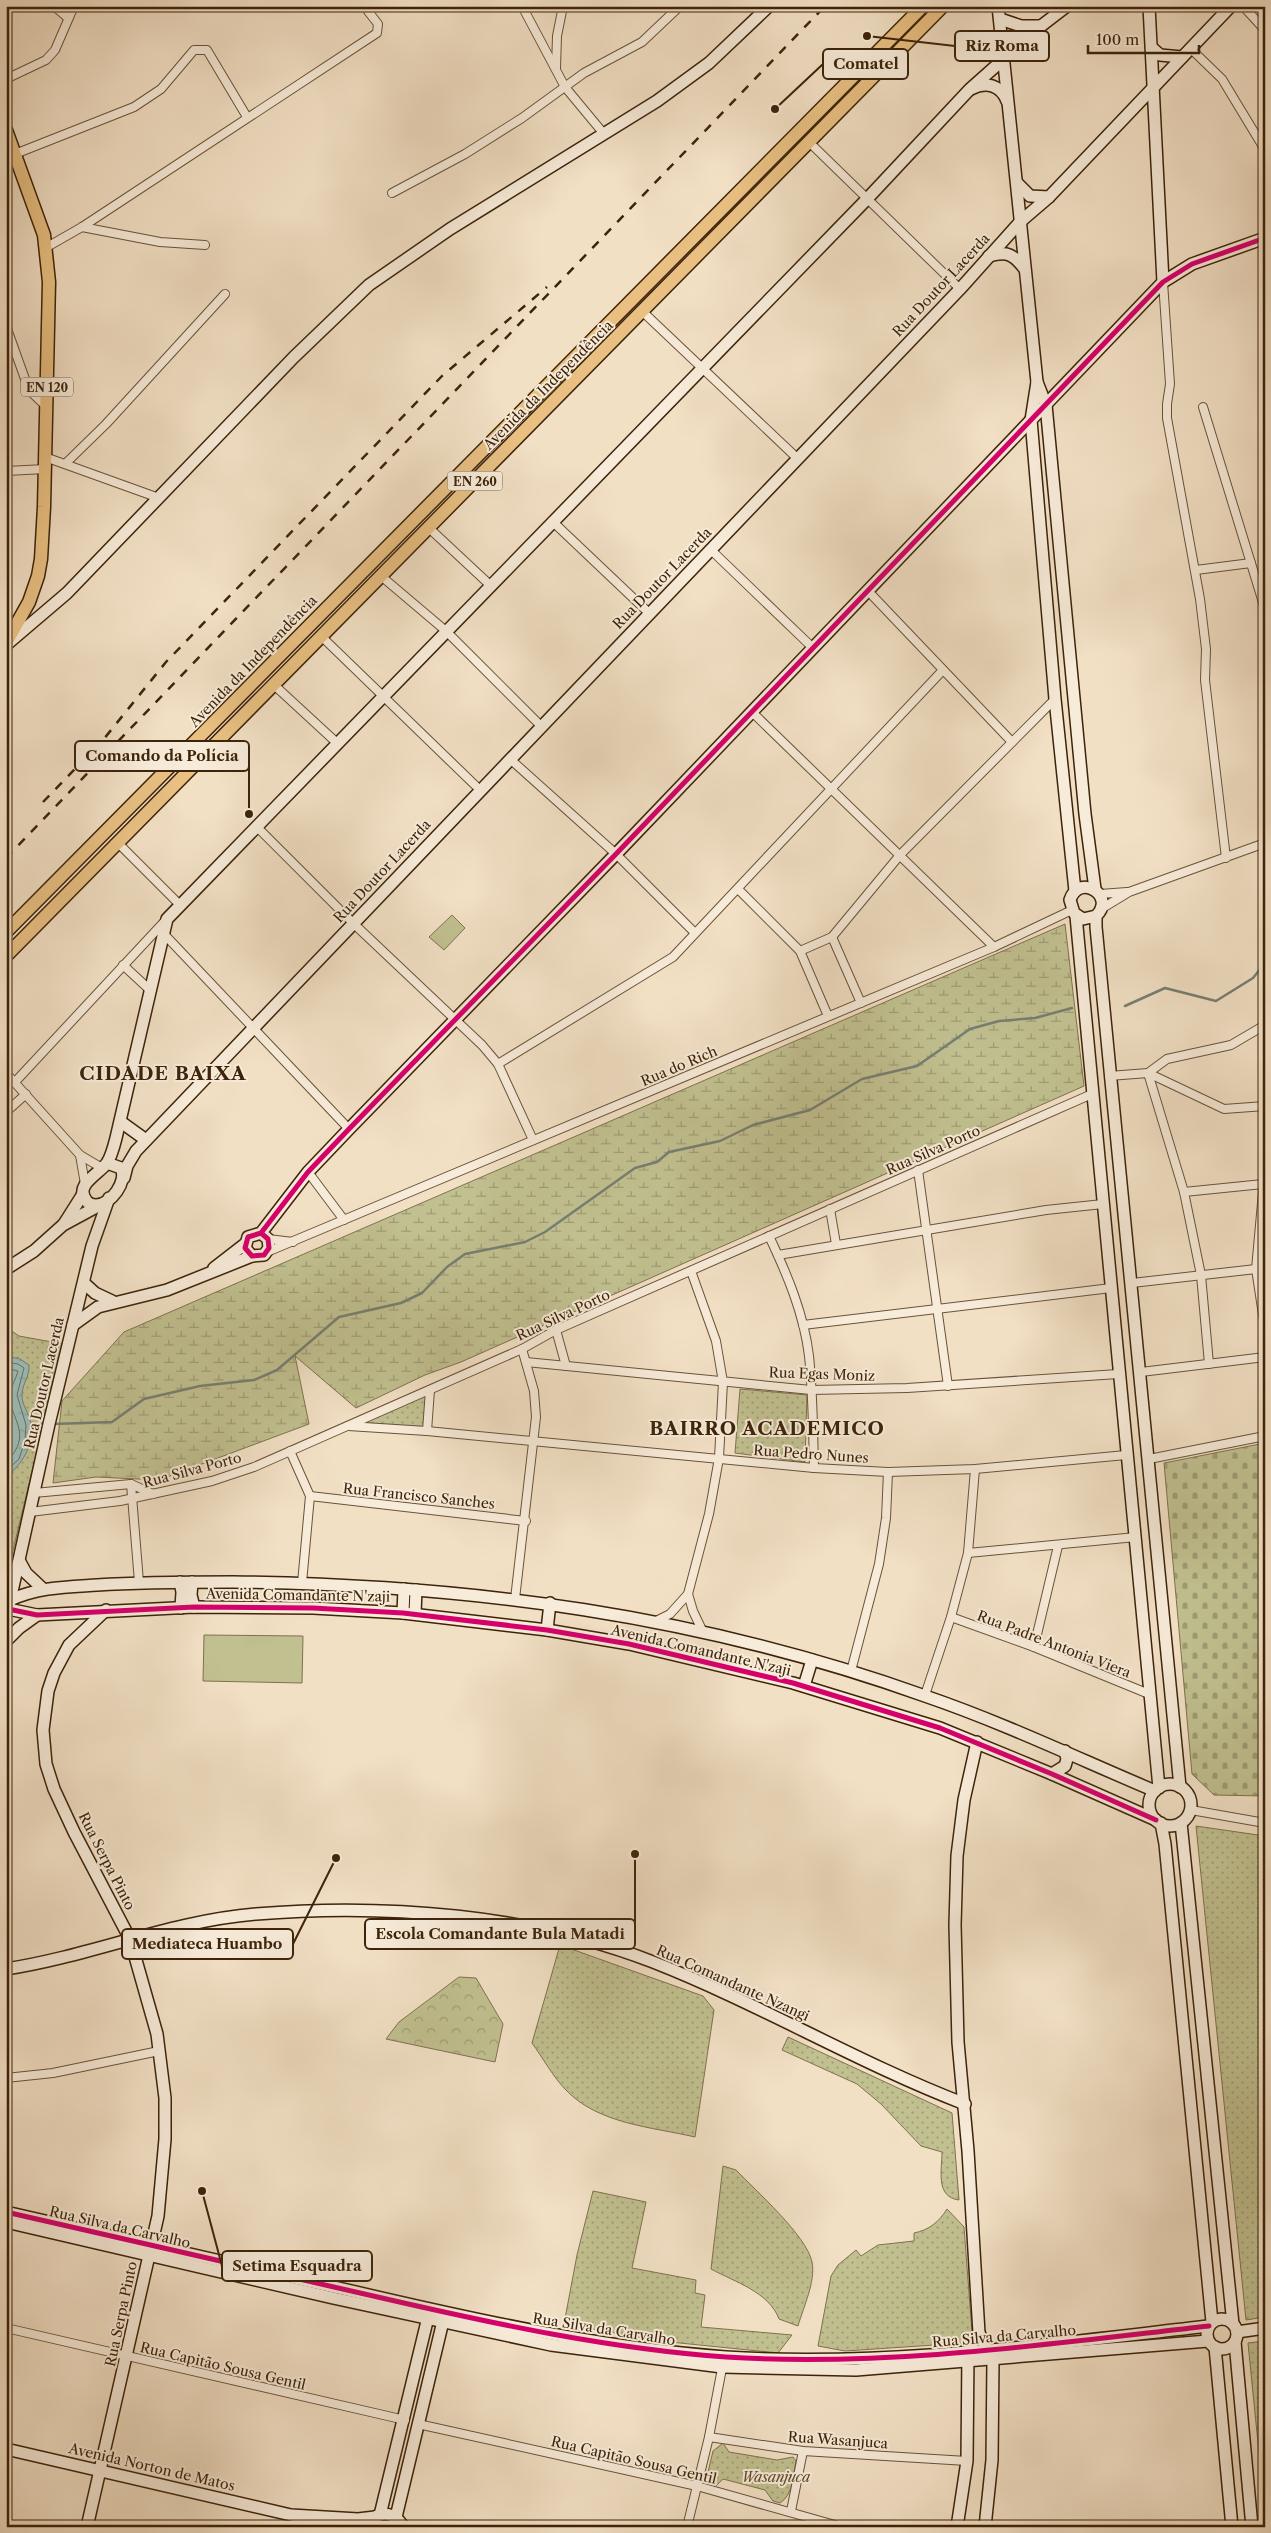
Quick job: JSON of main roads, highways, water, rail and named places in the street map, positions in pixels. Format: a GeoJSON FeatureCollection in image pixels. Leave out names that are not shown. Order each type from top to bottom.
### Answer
{"type":"FeatureCollection","features":[{"type":"Feature","properties":{"kind":"main road","name":"Avenida da Independência"},"geometry":{"type":"LineString","coordinates":[[7,931],[923,6]]}},
{"type":"Feature","properties":{"kind":"main road","name":"Avenida da Independência"},"geometry":{"type":"LineString","coordinates":[[6,956],[943,6]]}},
{"type":"Feature","properties":{"kind":"main road"},"geometry":{"type":"LineString","coordinates":[[863,66],[873,76]]}},
{"type":"Feature","properties":{"kind":"main road","name":"EN 120"},"geometry":{"type":"LineString","coordinates":[[6,130],[40,221],[47,247],[49,282],[43,537],[38,576],[29,602],[6,644]]}},
{"type":"Feature","properties":{"kind":"main road"},"geometry":{"type":"LineString","coordinates":[[742,189],[752,200]]}},
{"type":"Feature","properties":{"kind":"main road"},"geometry":{"type":"LineString","coordinates":[[684,248],[695,258]]}},
{"type":"Feature","properties":{"kind":"main road"},"geometry":{"type":"LineString","coordinates":[[578,353],[590,364]]}},
{"type":"Feature","properties":{"kind":"main road"},"geometry":{"type":"LineString","coordinates":[[470,462],[483,473]]}},
{"type":"Feature","properties":{"kind":"main road"},"geometry":{"type":"LineString","coordinates":[[339,594],[351,605]]}},
{"type":"Feature","properties":{"kind":"main road"},"geometry":{"type":"LineString","coordinates":[[180,758],[191,767]]}},
{"type":"Feature","properties":{"kind":"main road"},"geometry":{"type":"LineString","coordinates":[[19,920],[31,931]]}},
{"type":"Feature","properties":{"kind":"main road"},"geometry":{"type":"LineString","coordinates":[[7,931],[21,942]]}},
{"type":"Feature","properties":{"kind":"water"},"geometry":{"type":"Polygon","coordinates":[[[6,1356],[20,1359],[29,1365],[22,1398],[32,1432],[26,1454],[6,1478],[6,1356]]]}},
{"type":"Feature","properties":{"kind":"waterway"},"geometry":{"type":"LineString","coordinates":[[1125,1006],[1165,988],[1216,1001],[1253,978],[1265,963]]}},
{"type":"Feature","properties":{"kind":"waterway"},"geometry":{"type":"LineString","coordinates":[[53,1424],[112,1422],[144,1399],[200,1386],[254,1380],[277,1370],[339,1317],[401,1303],[422,1293],[447,1267],[465,1254],[525,1242],[545,1232],[635,1168],[657,1162],[669,1152],[720,1141],[753,1125],[810,1110],[862,1079],[917,1066],[970,1029],[999,1021],[1035,1018],[1072,1008]]}},
{"type":"Feature","properties":{"kind":"waterway"},"geometry":{"type":"LineString","coordinates":[[31,1425],[45,1424]]}},
{"type":"Feature","properties":{"kind":"railway"},"geometry":{"type":"LineString","coordinates":[[6,858],[825,6]]}},
{"type":"Feature","properties":{"kind":"railway"},"geometry":{"type":"LineString","coordinates":[[43,802],[103,740],[166,662],[442,376],[547,287]]}},
{"type":"Feature","properties":{"kind":"place","name":"Riz Roma"},"geometry":{"type":"Point","coordinates":[867,36]}},
{"type":"Feature","properties":{"kind":"place","name":"Comatel"},"geometry":{"type":"Point","coordinates":[775,109]}},
{"type":"Feature","properties":{"kind":"place","name":"Comando da Polícia"},"geometry":{"type":"Point","coordinates":[249,814]}},
{"type":"Feature","properties":{"kind":"place","name":"Escola Comandante Bula Matadi"},"geometry":{"type":"Point","coordinates":[635,1854]}},
{"type":"Feature","properties":{"kind":"place","name":"Mediateca Huambo"},"geometry":{"type":"Point","coordinates":[336,1858]}},
{"type":"Feature","properties":{"kind":"place","name":"Setima Esquadra"},"geometry":{"type":"Point","coordinates":[202,2191]}},
{"type":"Feature","properties":{"kind":"district","name":"CIDADE BAIXA"},"geometry":{"type":"Point","coordinates":[163,1073]}},
{"type":"Feature","properties":{"kind":"district","name":"BAIRRO ACADEMICO"},"geometry":{"type":"Point","coordinates":[767,1428]}},
{"type":"Feature","properties":{"kind":"park label","name":"Wasanjuca"},"geometry":{"type":"Point","coordinates":[776,2477]}}]}
